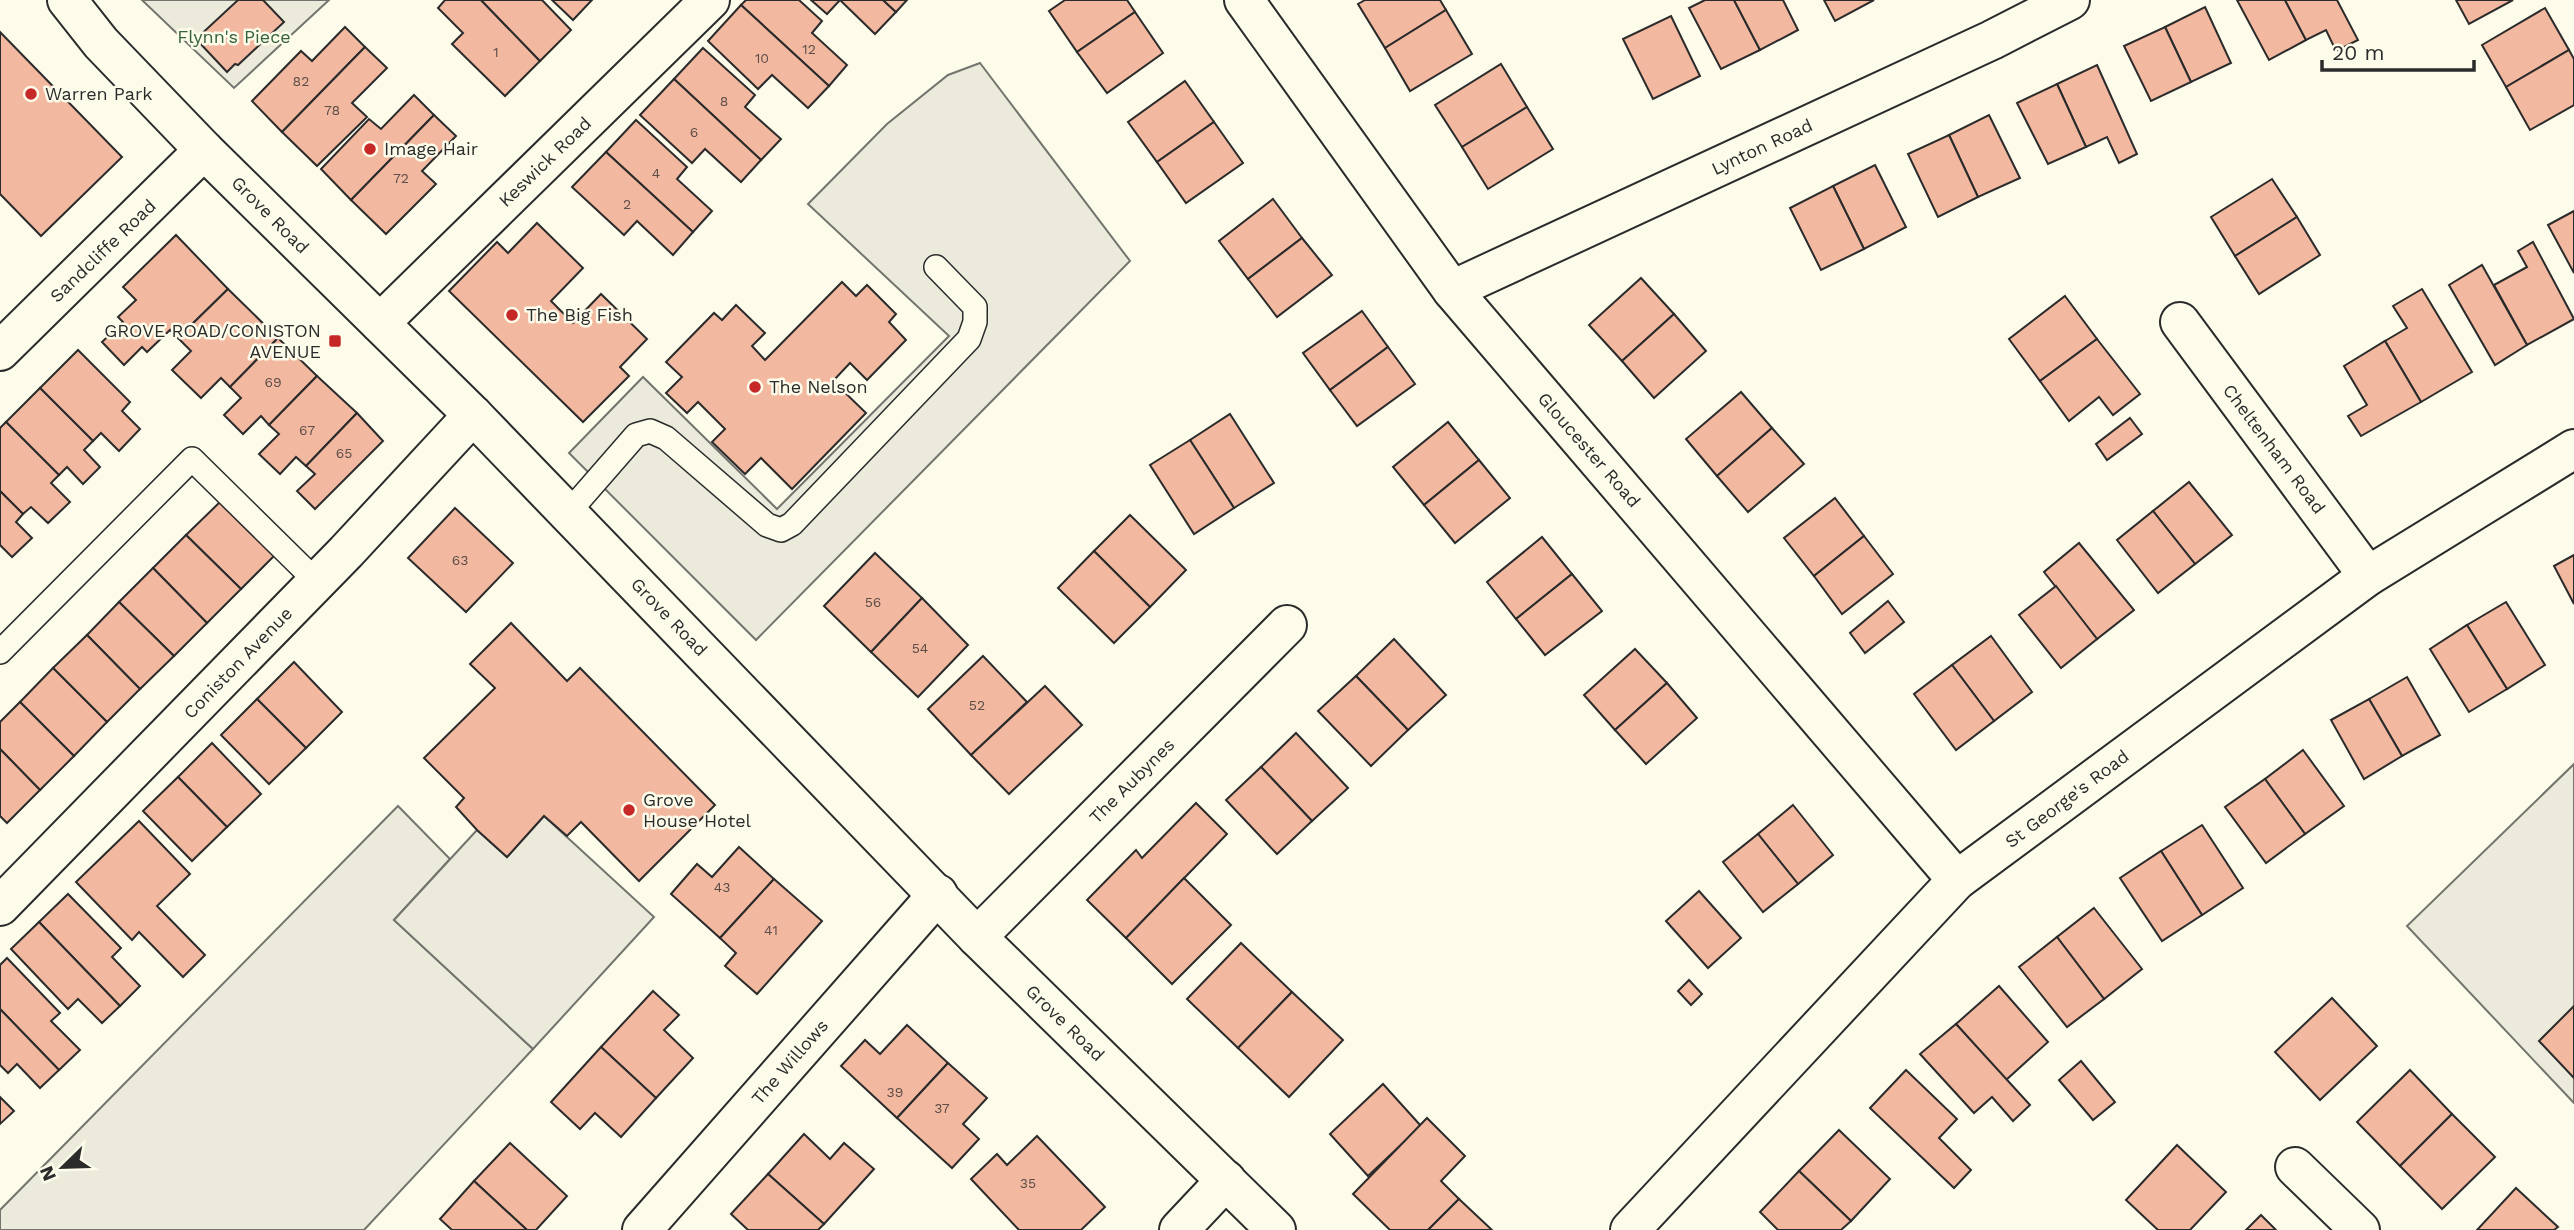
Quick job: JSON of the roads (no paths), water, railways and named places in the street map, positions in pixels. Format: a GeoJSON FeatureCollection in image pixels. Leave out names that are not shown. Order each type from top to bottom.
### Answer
{"type":"FeatureCollection","features":[{"type":"Feature","properties":{"kind":"street","name":"Grove Road"},"geometry":{"type":"LineString","coordinates":[[67,0],[101,43],[205,150],[473,415],[977,937],[1276,1230]]}},
{"type":"Feature","properties":{"kind":"street","name":"Keswick Road"},"geometry":{"type":"LineString","coordinates":[[380,323],[710,0]]}},
{"type":"Feature","properties":{"kind":"street","name":"Gloucester Road"},"geometry":{"type":"LineString","coordinates":[[1244,0],[1452,290],[1957,880]]}},
{"type":"Feature","properties":{"kind":"street","name":"Lynton Road"},"geometry":{"type":"LineString","coordinates":[[1452,290],[1992,40],[2070,0]]}},
{"type":"Feature","properties":{"kind":"street","name":"Sandcliffe Road"},"geometry":{"type":"LineString","coordinates":[[0,351],[205,150]]}},
{"type":"Feature","properties":{"kind":"street","name":"Cheltenham Road"},"geometry":{"type":"LineString","coordinates":[[2180,322],[2368,576]]}},
{"type":"Feature","properties":{"kind":"street","name":"Coniston Avenue"},"geometry":{"type":"LineString","coordinates":[[0,906],[317,582],[473,415]]}},
{"type":"Feature","properties":{"kind":"street","name":"St George's Road"},"geometry":{"type":"LineString","coordinates":[[1630,1230],[1957,880],[2368,576],[2574,449]]}},
{"type":"Feature","properties":{"kind":"street","name":"The Aubynes"},"geometry":{"type":"LineString","coordinates":[[977,937],[1287,625]]}},
{"type":"Feature","properties":{"kind":"street","name":"The Willows"},"geometry":{"type":"LineString","coordinates":[[642,1230],[938,894]]}},
{"type":"Feature","properties":{"kind":"street"},"geometry":{"type":"LineString","coordinates":[[2295,1167],[2360,1230]]}},
{"type":"Feature","properties":{"kind":"street"},"geometry":{"type":"LineString","coordinates":[[1179,1230],[1226,1180]]}},
{"type":"Feature","properties":{"kind":"lane"},"geometry":{"type":"LineString","coordinates":[[568,513],[636,435],[650,431],[666,438],[767,524],[781,530],[792,524],[969,339],[975,322],[975,307],[936,267]]}},
{"type":"Feature","properties":{"kind":"lane"},"geometry":{"type":"LineString","coordinates":[[0,652],[192,459],[317,582]]}},
{"type":"Feature","properties":{"kind":"place","name":"Warren Park"},"geometry":{"type":"Point","coordinates":[31,94]}},
{"type":"Feature","properties":{"kind":"place","name":"Image Hair"},"geometry":{"type":"Point","coordinates":[370,149]}},
{"type":"Feature","properties":{"kind":"place","name":"The Big Fish"},"geometry":{"type":"Point","coordinates":[512,315]}},
{"type":"Feature","properties":{"kind":"place","name":"GROVE ROAD/CONISTON AVENUE"},"geometry":{"type":"Point","coordinates":[335,341]}},
{"type":"Feature","properties":{"kind":"place","name":"The Nelson"},"geometry":{"type":"Point","coordinates":[755,387]}},
{"type":"Feature","properties":{"kind":"place","name":"Grove House Hotel"},"geometry":{"type":"Point","coordinates":[629,810]}},
{"type":"Feature","properties":{"kind":"park label","name":"Flynn's Piece"},"geometry":{"type":"Point","coordinates":[234,37]}}]}
